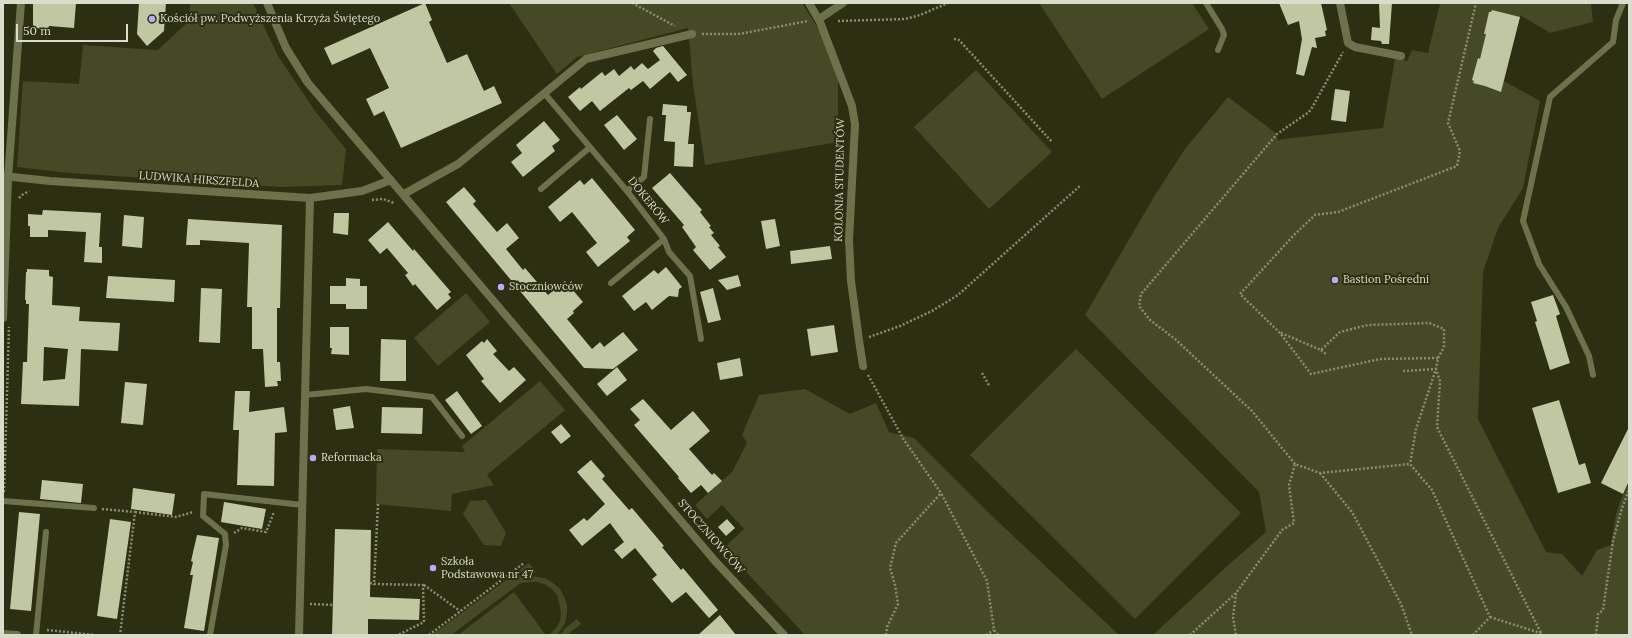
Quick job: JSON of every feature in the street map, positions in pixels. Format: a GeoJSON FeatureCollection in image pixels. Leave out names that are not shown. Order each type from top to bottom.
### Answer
{"type":"FeatureCollection","features":[{"type":"Feature","properties":{"kind":"street"},"geometry":{"type":"LineString","coordinates":[[6,320],[6,177],[12,135],[21,3]]}},
{"type":"Feature","properties":{"kind":"street","name":"STOCZNIOWCÓW"},"geometry":{"type":"LineString","coordinates":[[267,3],[286,48],[308,83],[710,555],[784,635]]}},
{"type":"Feature","properties":{"kind":"street","name":"KOLONIA STUDENTÓW"},"geometry":{"type":"LineString","coordinates":[[809,3],[819,20],[852,106],[854,125],[849,240],[851,281],[858,340],[863,366]]}},
{"type":"Feature","properties":{"kind":"street"},"geometry":{"type":"LineString","coordinates":[[819,20],[843,3]]}},
{"type":"Feature","properties":{"kind":"street"},"geometry":{"type":"LineString","coordinates":[[1340,3],[1348,43],[1355,47],[1401,56]]}},
{"type":"Feature","properties":{"kind":"street"},"geometry":{"type":"LineString","coordinates":[[404,194],[458,164],[586,59],[692,34]]}},
{"type":"Feature","properties":{"kind":"street","name":"LUDWIKA HIRSZFELDA"},"geometry":{"type":"LineString","coordinates":[[6,177],[310,198],[362,191],[392,180]]}},
{"type":"Feature","properties":{"kind":"street"},"geometry":{"type":"LineString","coordinates":[[298,635],[310,198]]}},
{"type":"Feature","properties":{"kind":"street"},"geometry":{"type":"LineString","coordinates":[[3,634],[17,635]]}},
{"type":"Feature","properties":{"kind":"lane"},"geometry":{"type":"LineString","coordinates":[[1206,3],[1224,35],[1218,50]]}},
{"type":"Feature","properties":{"kind":"lane"},"geometry":{"type":"LineString","coordinates":[[1593,374],[1589,356],[1566,307],[1539,264],[1523,221],[1550,97],[1614,42],[1616,20],[1623,3]]}},
{"type":"Feature","properties":{"kind":"lane","name":"DOKERÓW"},"geometry":{"type":"LineString","coordinates":[[545,94],[589,148],[627,191],[664,239],[669,252],[690,276],[701,339]]}},
{"type":"Feature","properties":{"kind":"lane"},"geometry":{"type":"LineString","coordinates":[[627,191],[644,177],[650,119]]}},
{"type":"Feature","properties":{"kind":"lane"},"geometry":{"type":"LineString","coordinates":[[541,189],[589,148]]}},
{"type":"Feature","properties":{"kind":"lane"},"geometry":{"type":"LineString","coordinates":[[611,283],[664,239]]}},
{"type":"Feature","properties":{"kind":"lane"},"geometry":{"type":"LineString","coordinates":[[305,395],[366,389],[432,397],[462,436]]}},
{"type":"Feature","properties":{"kind":"lane"},"geometry":{"type":"LineString","coordinates":[[210,635],[226,539],[225,534],[203,516],[204,494],[302,505]]}},
{"type":"Feature","properties":{"kind":"lane"},"geometry":{"type":"LineString","coordinates":[[3,501],[94,508]]}},
{"type":"Feature","properties":{"kind":"lane"},"geometry":{"type":"LineString","coordinates":[[36,632],[46,532]]}},
{"type":"Feature","properties":{"kind":"path"},"geometry":{"type":"LineString","coordinates":[[632,3],[692,34],[739,34],[819,20],[905,19],[920,15],[948,3]]}},
{"type":"Feature","properties":{"kind":"path"},"geometry":{"type":"LineString","coordinates":[[1438,358],[1380,359],[1311,374],[1280,333],[1240,294],[1294,235],[1315,215],[1338,212],[1457,166],[1460,150],[1448,123],[1476,3]]}},
{"type":"Feature","properties":{"kind":"path"},"geometry":{"type":"LineString","coordinates":[[954,39],[959,40],[1052,142]]}},
{"type":"Feature","properties":{"kind":"path"},"geometry":{"type":"LineString","coordinates":[[1348,43],[1309,112],[1277,134],[1141,294],[1139,306],[1150,320],[1175,339],[1252,411],[1295,464],[1320,473],[1410,464]]}},
{"type":"Feature","properties":{"kind":"path"},"geometry":{"type":"LineString","coordinates":[[858,340],[900,326],[932,311],[958,295],[1081,185]]}},
{"type":"Feature","properties":{"kind":"path"},"geometry":{"type":"LineString","coordinates":[[16,203],[22,195],[34,189]]}},
{"type":"Feature","properties":{"kind":"path"},"geometry":{"type":"LineString","coordinates":[[3,501],[6,320]]}},
{"type":"Feature","properties":{"kind":"path"},"geometry":{"type":"LineString","coordinates":[[1321,350],[1340,332],[1368,325],[1429,323],[1444,329],[1444,347],[1438,358],[1436,369],[1416,429],[1410,464],[1432,490],[1490,617],[1543,635]]}},
{"type":"Feature","properties":{"kind":"path"},"geometry":{"type":"LineString","coordinates":[[1280,333],[1321,350],[1328,355]]}},
{"type":"Feature","properties":{"kind":"path"},"geometry":{"type":"LineString","coordinates":[[863,366],[904,440],[941,493],[987,581],[994,630],[998,635]]}},
{"type":"Feature","properties":{"kind":"path"},"geometry":{"type":"LineString","coordinates":[[1403,371],[1436,369]]}},
{"type":"Feature","properties":{"kind":"path"},"geometry":{"type":"LineString","coordinates":[[1436,369],[1440,381],[1437,427],[1543,635]]}},
{"type":"Feature","properties":{"kind":"path"},"geometry":{"type":"LineString","coordinates":[[982,373],[990,387]]}},
{"type":"Feature","properties":{"kind":"path"},"geometry":{"type":"LineString","coordinates":[[1190,635],[1236,593],[1282,530],[1294,523],[1289,485],[1295,464]]}},
{"type":"Feature","properties":{"kind":"path"},"geometry":{"type":"LineString","coordinates":[[1320,473],[1352,512],[1402,604],[1412,635]]}},
{"type":"Feature","properties":{"kind":"path"},"geometry":{"type":"LineString","coordinates":[[1596,635],[1598,614],[1603,610],[1613,541],[1622,508],[1629,490]]}},
{"type":"Feature","properties":{"kind":"path"},"geometry":{"type":"LineString","coordinates":[[886,635],[887,627],[898,604],[890,568],[896,543],[941,493]]}},
{"type":"Feature","properties":{"kind":"path"},"geometry":{"type":"LineString","coordinates":[[374,584],[378,504]]}},
{"type":"Feature","properties":{"kind":"path"},"geometry":{"type":"LineString","coordinates":[[94,508],[176,517],[203,508]]}},
{"type":"Feature","properties":{"kind":"path"},"geometry":{"type":"LineString","coordinates":[[120,635],[135,512]]}},
{"type":"Feature","properties":{"kind":"path"},"geometry":{"type":"LineString","coordinates":[[226,539],[242,528],[266,532],[273,514]]}},
{"type":"Feature","properties":{"kind":"path"},"geometry":{"type":"LineString","coordinates":[[429,635],[524,563]]}},
{"type":"Feature","properties":{"kind":"path"},"geometry":{"type":"LineString","coordinates":[[370,583],[423,585],[460,611]]}},
{"type":"Feature","properties":{"kind":"path"},"geometry":{"type":"LineString","coordinates":[[398,635],[424,622],[423,585]]}},
{"type":"Feature","properties":{"kind":"path"},"geometry":{"type":"LineString","coordinates":[[1236,593],[1233,617],[1236,635]]}},
{"type":"Feature","properties":{"kind":"path"},"geometry":{"type":"LineString","coordinates":[[307,604],[333,605]]}},
{"type":"Feature","properties":{"kind":"path"},"geometry":{"type":"LineString","coordinates":[[1473,635],[1490,617]]}},
{"type":"Feature","properties":{"kind":"path"},"geometry":{"type":"LineString","coordinates":[[986,635],[994,630]]}},
{"type":"Feature","properties":{"kind":"path"},"geometry":{"type":"LineString","coordinates":[[36,632],[95,635]]}},
{"type":"Feature","properties":{"kind":"green space"},"geometry":{"type":"Polygon","coordinates":[[[190,3],[253,3],[278,56],[315,111],[346,149],[342,185],[281,187],[69,173],[17,167],[23,81],[79,84],[83,45],[158,50],[189,21],[190,3]]]}},
{"type":"Feature","properties":{"kind":"green space"},"geometry":{"type":"Polygon","coordinates":[[[509,3],[802,3],[826,41],[838,79],[838,142],[705,165],[693,84],[688,28],[577,57],[557,74],[509,3]]]}},
{"type":"Feature","properties":{"kind":"green space"},"geometry":{"type":"Polygon","coordinates":[[[1039,3],[1192,3],[1209,29],[1102,99],[1039,3]]]}},
{"type":"Feature","properties":{"kind":"green space"},"geometry":{"type":"Polygon","coordinates":[[[1440,3],[1591,3],[1593,22],[1550,33],[1520,15],[1504,81],[1540,101],[1523,188],[1498,228],[1483,272],[1478,419],[1546,552],[1562,554],[1582,576],[1597,550],[1611,545],[1616,514],[1629,483],[1629,635],[1153,635],[1266,532],[1259,492],[1085,315],[1155,195],[1185,149],[1228,97],[1277,134],[1278,141],[1283,139],[1383,128],[1395,58],[1407,61],[1412,50],[1428,53],[1440,3]]]}},
{"type":"Feature","properties":{"kind":"green space"},"geometry":{"type":"Polygon","coordinates":[[[976,70],[1052,152],[989,209],[914,127],[976,70]]]}},
{"type":"Feature","properties":{"kind":"green space"},"geometry":{"type":"Polygon","coordinates":[[[466,293],[490,322],[438,366],[414,338],[466,293]]]}},
{"type":"Feature","properties":{"kind":"green space"},"geometry":{"type":"Polygon","coordinates":[[[1076,349],[1241,513],[1135,619],[970,455],[1076,349]]]}},
{"type":"Feature","properties":{"kind":"green space"},"geometry":{"type":"Polygon","coordinates":[[[540,381],[565,410],[487,475],[494,485],[452,494],[451,511],[376,504],[377,449],[465,452],[462,446],[540,381]]]}},
{"type":"Feature","properties":{"kind":"green space"},"geometry":{"type":"Polygon","coordinates":[[[805,389],[850,414],[876,403],[889,432],[914,438],[992,516],[1119,635],[805,635],[724,548],[744,529],[722,505],[707,519],[695,505],[732,472],[747,443],[742,435],[759,395],[805,389]]]}},
{"type":"Feature","properties":{"kind":"green space"},"geometry":{"type":"Polygon","coordinates":[[[486,500],[506,533],[501,546],[484,545],[463,514],[470,501],[486,500]]]}},
{"type":"Feature","properties":{"kind":"green space"},"geometry":{"type":"Polygon","coordinates":[[[529,563],[536,572],[531,576],[545,578],[560,589],[564,596],[567,605],[567,614],[565,623],[557,635],[549,635],[560,621],[561,613],[558,597],[553,590],[546,585],[538,582],[530,582],[521,583],[451,635],[432,635],[529,563]]]}},
{"type":"Feature","properties":{"kind":"green space"},"geometry":{"type":"Polygon","coordinates":[[[514,592],[545,634],[458,635],[514,592]]]}},
{"type":"Feature","properties":{"kind":"green space"},"geometry":{"type":"Polygon","coordinates":[[[577,619],[581,624],[567,635],[559,635],[564,631],[563,630],[577,619]]]}},
{"type":"Feature","properties":{"kind":"building"},"geometry":{"type":"Polygon","coordinates":[[[33,3],[76,3],[74,28],[49,26],[48,29],[33,28],[33,3]]]}},
{"type":"Feature","properties":{"kind":"building","name":"Kościół pw. Podwyższenia Krzyża Świętego"},"geometry":{"type":"Polygon","coordinates":[[[139,3],[166,3],[164,31],[147,46],[137,34],[139,3]]]}},
{"type":"Feature","properties":{"kind":"building"},"geometry":{"type":"Polygon","coordinates":[[[425,3],[432,20],[429,22],[447,63],[467,54],[484,91],[494,86],[502,103],[401,148],[384,111],[374,116],[366,99],[389,88],[370,48],[332,65],[324,48],[425,3]]]}},
{"type":"Feature","properties":{"kind":"building"},"geometry":{"type":"Polygon","coordinates":[[[1279,3],[1321,3],[1327,30],[1325,31],[1326,36],[1315,38],[1317,48],[1312,47],[1304,76],[1296,74],[1302,39],[1299,21],[1288,25],[1279,3]]]}},
{"type":"Feature","properties":{"kind":"building"},"geometry":{"type":"Polygon","coordinates":[[[1379,3],[1392,3],[1389,44],[1382,44],[1381,41],[1371,40],[1372,27],[1380,28],[1379,3]]]}},
{"type":"Feature","properties":{"kind":"building"},"geometry":{"type":"Polygon","coordinates":[[[1492,10],[1520,17],[1501,92],[1473,83],[1474,81],[1472,80],[1478,58],[1480,59],[1489,12],[1492,10]]]}},
{"type":"Feature","properties":{"kind":"building"},"geometry":{"type":"Polygon","coordinates":[[[663,46],[687,75],[678,82],[670,72],[650,89],[643,81],[631,90],[629,88],[600,111],[592,101],[580,111],[568,97],[580,87],[581,89],[602,72],[605,76],[614,69],[619,76],[631,66],[634,70],[642,63],[648,69],[660,60],[653,51],[656,48],[663,46]]]}},
{"type":"Feature","properties":{"kind":"building"},"geometry":{"type":"Polygon","coordinates":[[[1335,89],[1350,91],[1346,122],[1331,120],[1335,89]]]}},
{"type":"Feature","properties":{"kind":"building"},"geometry":{"type":"Polygon","coordinates":[[[663,104],[687,106],[687,112],[691,112],[688,144],[694,144],[693,167],[674,166],[675,142],[664,141],[666,115],[662,115],[663,104]]]}},
{"type":"Feature","properties":{"kind":"building"},"geometry":{"type":"Polygon","coordinates":[[[617,115],[637,139],[624,150],[604,125],[617,115]]]}},
{"type":"Feature","properties":{"kind":"building"},"geometry":{"type":"Polygon","coordinates":[[[544,121],[560,140],[552,146],[555,151],[523,177],[511,162],[522,153],[516,145],[544,121]]]}},
{"type":"Feature","properties":{"kind":"building"},"geometry":{"type":"Polygon","coordinates":[[[670,173],[702,210],[700,212],[711,226],[709,227],[714,233],[711,235],[720,246],[718,247],[726,257],[710,270],[693,250],[696,247],[682,227],[684,225],[652,188],[670,173]]]}},
{"type":"Feature","properties":{"kind":"building"},"geometry":{"type":"Polygon","coordinates":[[[592,178],[635,230],[627,237],[630,241],[598,267],[586,252],[597,243],[572,212],[560,222],[548,207],[580,180],[584,185],[592,178]]]}},
{"type":"Feature","properties":{"kind":"building"},"geometry":{"type":"Polygon","coordinates":[[[464,187],[476,201],[473,204],[497,232],[507,223],[519,238],[506,249],[523,270],[525,268],[548,295],[565,281],[583,302],[567,319],[592,349],[600,342],[604,347],[623,332],[638,350],[613,369],[584,368],[446,202],[464,187]]]}},
{"type":"Feature","properties":{"kind":"building"},"geometry":{"type":"Polygon","coordinates":[[[43,210],[101,213],[99,247],[102,247],[102,263],[84,262],[86,232],[48,230],[48,237],[30,237],[28,214],[42,215],[43,210]]]}},
{"type":"Feature","properties":{"kind":"building"},"geometry":{"type":"Polygon","coordinates":[[[334,213],[349,213],[348,235],[333,233],[334,213]]]}},
{"type":"Feature","properties":{"kind":"building"},"geometry":{"type":"Polygon","coordinates":[[[124,215],[144,217],[142,248],[122,246],[124,215]]]}},
{"type":"Feature","properties":{"kind":"building"},"geometry":{"type":"Polygon","coordinates":[[[188,219],[282,225],[280,308],[277,308],[277,362],[280,362],[281,381],[277,381],[278,386],[265,387],[263,349],[252,349],[252,307],[247,307],[249,243],[200,240],[200,245],[186,245],[188,219]]]}},
{"type":"Feature","properties":{"kind":"building"},"geometry":{"type":"Polygon","coordinates":[[[775,219],[780,246],[766,249],[761,221],[775,219]]]}},
{"type":"Feature","properties":{"kind":"building"},"geometry":{"type":"Polygon","coordinates":[[[388,222],[413,251],[414,249],[451,292],[448,294],[451,298],[437,310],[415,284],[413,286],[405,275],[408,273],[387,248],[380,254],[368,240],[388,222]]]}},
{"type":"Feature","properties":{"kind":"building"},"geometry":{"type":"Polygon","coordinates":[[[830,246],[832,259],[791,264],[790,251],[830,246]]]}},
{"type":"Feature","properties":{"kind":"building"},"geometry":{"type":"Polygon","coordinates":[[[666,267],[682,287],[679,289],[678,297],[669,296],[652,310],[646,302],[634,311],[622,296],[654,270],[658,274],[666,267]]]}},
{"type":"Feature","properties":{"kind":"building"},"geometry":{"type":"Polygon","coordinates":[[[27,269],[49,270],[49,276],[53,277],[52,305],[80,307],[79,321],[120,323],[118,351],[81,349],[79,406],[21,404],[23,362],[27,362],[29,304],[26,304],[25,300],[27,269]],[[44,347],[43,381],[65,379],[68,349],[44,347]]]}},
{"type":"Feature","properties":{"kind":"building"},"geometry":{"type":"Polygon","coordinates":[[[738,275],[741,286],[727,290],[718,280],[738,275]]]}},
{"type":"Feature","properties":{"kind":"building"},"geometry":{"type":"Polygon","coordinates":[[[108,276],[175,280],[174,302],[106,298],[108,276]]]}},
{"type":"Feature","properties":{"kind":"building"},"geometry":{"type":"Polygon","coordinates":[[[346,278],[360,279],[360,286],[367,286],[367,309],[346,309],[346,304],[330,304],[330,286],[346,286],[346,278]]]}},
{"type":"Feature","properties":{"kind":"building"},"geometry":{"type":"Polygon","coordinates":[[[201,288],[222,289],[220,343],[199,342],[201,288]]]}},
{"type":"Feature","properties":{"kind":"building"},"geometry":{"type":"Polygon","coordinates":[[[713,288],[721,320],[708,323],[700,292],[713,288]]]}},
{"type":"Feature","properties":{"kind":"building"},"geometry":{"type":"Polygon","coordinates":[[[1553,295],[1560,314],[1556,316],[1570,363],[1550,370],[1535,322],[1537,321],[1531,302],[1553,295]]]}},
{"type":"Feature","properties":{"kind":"building"},"geometry":{"type":"Polygon","coordinates":[[[834,325],[838,352],[811,356],[807,329],[834,325]]]}},
{"type":"Feature","properties":{"kind":"building"},"geometry":{"type":"Polygon","coordinates":[[[330,327],[349,327],[349,355],[331,354],[332,348],[330,348],[330,327]]]}},
{"type":"Feature","properties":{"kind":"building"},"geometry":{"type":"Polygon","coordinates":[[[381,339],[406,340],[406,381],[380,381],[381,339]]]}},
{"type":"Feature","properties":{"kind":"building"},"geometry":{"type":"Polygon","coordinates":[[[487,339],[497,351],[493,354],[509,371],[514,367],[526,380],[500,403],[481,381],[484,379],[466,355],[482,341],[484,343],[487,339]]]}},
{"type":"Feature","properties":{"kind":"building"},"geometry":{"type":"Polygon","coordinates":[[[740,358],[743,376],[720,380],[717,363],[740,358]]]}},
{"type":"Feature","properties":{"kind":"building"},"geometry":{"type":"Polygon","coordinates":[[[617,367],[627,380],[607,396],[597,384],[617,367]]]}},
{"type":"Feature","properties":{"kind":"building"},"geometry":{"type":"Polygon","coordinates":[[[125,382],[147,384],[143,425],[121,423],[125,382]]]}},
{"type":"Feature","properties":{"kind":"building"},"geometry":{"type":"Polygon","coordinates":[[[235,391],[250,391],[249,412],[284,407],[287,432],[275,433],[274,486],[237,485],[239,430],[233,430],[235,391]]]}},
{"type":"Feature","properties":{"kind":"building"},"geometry":{"type":"Polygon","coordinates":[[[457,391],[482,426],[471,434],[445,400],[457,391]]]}},
{"type":"Feature","properties":{"kind":"building"},"geometry":{"type":"Polygon","coordinates":[[[643,399],[671,430],[693,411],[710,431],[689,449],[712,475],[714,473],[722,481],[708,493],[701,485],[691,493],[634,425],[640,420],[630,409],[643,399]]]}},
{"type":"Feature","properties":{"kind":"building"},"geometry":{"type":"Polygon","coordinates":[[[1559,400],[1579,465],[1585,463],[1591,483],[1558,493],[1532,408],[1559,400]]]}},
{"type":"Feature","properties":{"kind":"building"},"geometry":{"type":"Polygon","coordinates":[[[350,406],[354,428],[336,430],[333,409],[350,406]]]}},
{"type":"Feature","properties":{"kind":"building"},"geometry":{"type":"Polygon","coordinates":[[[382,407],[423,408],[422,434],[381,433],[382,407]]]}},
{"type":"Feature","properties":{"kind":"building"},"geometry":{"type":"Polygon","coordinates":[[[561,424],[571,436],[561,444],[551,432],[561,424]]]}},
{"type":"Feature","properties":{"kind":"building"},"geometry":{"type":"Polygon","coordinates":[[[1629,427],[1629,481],[1623,494],[1601,483],[1629,427]]]}},
{"type":"Feature","properties":{"kind":"building"},"geometry":{"type":"Polygon","coordinates":[[[591,460],[605,476],[602,479],[629,510],[632,508],[664,546],[662,547],[681,570],[683,568],[718,610],[709,618],[686,592],[672,603],[652,579],[657,575],[635,548],[622,559],[614,550],[624,542],[610,523],[582,546],[569,530],[584,518],[587,521],[605,504],[577,472],[591,460]]]}},
{"type":"Feature","properties":{"kind":"building"},"geometry":{"type":"Polygon","coordinates":[[[42,480],[83,484],[81,503],[40,499],[42,480]]]}},
{"type":"Feature","properties":{"kind":"building"},"geometry":{"type":"Polygon","coordinates":[[[133,488],[175,494],[172,515],[131,509],[133,488]]]}},
{"type":"Feature","properties":{"kind":"building"},"geometry":{"type":"Polygon","coordinates":[[[224,502],[266,509],[262,529],[221,522],[224,502]]]}},
{"type":"Feature","properties":{"kind":"building"},"geometry":{"type":"Polygon","coordinates":[[[19,512],[40,514],[31,611],[10,609],[19,512]]]}},
{"type":"Feature","properties":{"kind":"building"},"geometry":{"type":"Polygon","coordinates":[[[110,519],[131,522],[117,619],[97,616],[110,519]]]}},
{"type":"Feature","properties":{"kind":"building"},"geometry":{"type":"Polygon","coordinates":[[[727,519],[735,528],[726,536],[718,527],[727,519]]]}},
{"type":"Feature","properties":{"kind":"building"},"geometry":{"type":"Polygon","coordinates":[[[335,529],[371,530],[370,597],[420,599],[419,620],[368,619],[368,635],[332,635],[335,529]]]}},
{"type":"Feature","properties":{"kind":"building"},"geometry":{"type":"Polygon","coordinates":[[[197,535],[219,538],[204,631],[184,628],[193,575],[190,575],[193,562],[191,561],[197,535]]]}},
{"type":"Feature","properties":{"kind":"building"},"geometry":{"type":"Polygon","coordinates":[[[720,615],[736,635],[698,635],[720,615]]]}},
{"type":"Feature","properties":{"kind":"place","name":"Kościół pw. Podwyższenia Krzyża Świętego"},"geometry":{"type":"Point","coordinates":[152,19]}},
{"type":"Feature","properties":{"kind":"place","name":"Bastion Pośredni"},"geometry":{"type":"Point","coordinates":[1335,280]}},
{"type":"Feature","properties":{"kind":"place","name":"Stoczniowców"},"geometry":{"type":"Point","coordinates":[501,287]}},
{"type":"Feature","properties":{"kind":"place","name":"Reformacka"},"geometry":{"type":"Point","coordinates":[313,458]}},
{"type":"Feature","properties":{"kind":"place","name":"Szkoła Podstawowa nr 47"},"geometry":{"type":"Point","coordinates":[433,568]}}]}
